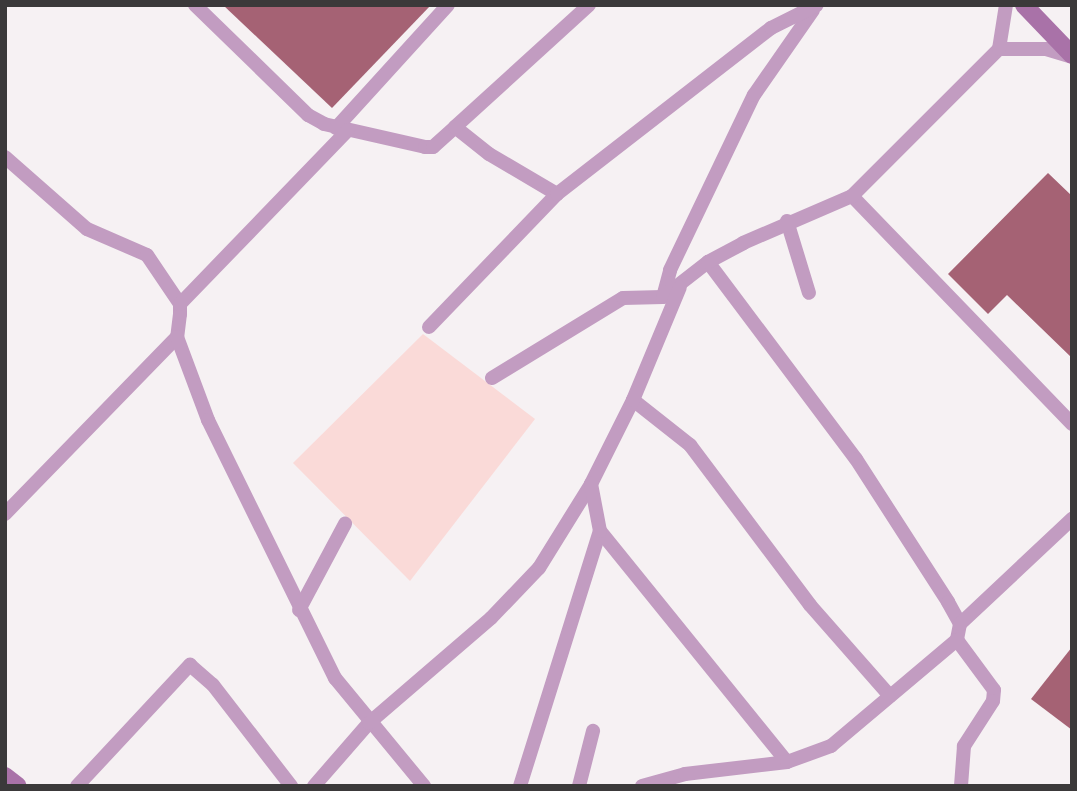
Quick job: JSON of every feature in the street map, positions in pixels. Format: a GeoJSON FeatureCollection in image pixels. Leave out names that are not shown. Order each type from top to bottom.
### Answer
{"type":"FeatureCollection","features":[{"type":"Feature","properties":{"kind":"street"},"geometry":{"type":"LineString","coordinates":[[195,5],[308,115],[342,129],[425,147],[433,147],[589,5]]}},
{"type":"Feature","properties":{"kind":"street"},"geometry":{"type":"LineString","coordinates":[[424,786],[369,723],[335,678],[299,610],[204,410],[177,337],[180,304],[342,129],[449,5]]}},
{"type":"Feature","properties":{"kind":"street"},"geometry":{"type":"LineString","coordinates":[[492,378],[624,298],[663,297],[680,287],[708,262],[786,221],[852,196],[999,49],[1006,5]]}},
{"type":"Feature","properties":{"kind":"street"},"geometry":{"type":"LineString","coordinates":[[1024,5],[1072,56]]}},
{"type":"Feature","properties":{"kind":"street"},"geometry":{"type":"LineString","coordinates":[[429,327],[557,194],[771,28],[815,8]]}},
{"type":"Feature","properties":{"kind":"street"},"geometry":{"type":"LineString","coordinates":[[663,297],[670,270],[754,95],[815,8]]}},
{"type":"Feature","properties":{"kind":"street"},"geometry":{"type":"LineString","coordinates":[[999,49],[1024,46],[1072,56]]}},
{"type":"Feature","properties":{"kind":"street"},"geometry":{"type":"LineString","coordinates":[[455,127],[489,154],[557,194]]}},
{"type":"Feature","properties":{"kind":"street"},"geometry":{"type":"LineString","coordinates":[[5,157],[87,229],[147,255],[180,304]]}},
{"type":"Feature","properties":{"kind":"street"},"geometry":{"type":"LineString","coordinates":[[852,196],[1072,424]]}},
{"type":"Feature","properties":{"kind":"street"},"geometry":{"type":"LineString","coordinates":[[786,221],[809,293]]}},
{"type":"Feature","properties":{"kind":"street"},"geometry":{"type":"LineString","coordinates":[[708,262],[856,459],[960,624]]}},
{"type":"Feature","properties":{"kind":"street"},"geometry":{"type":"LineString","coordinates":[[314,786],[369,723],[518,593],[591,484],[633,400],[680,287]]}},
{"type":"Feature","properties":{"kind":"street"},"geometry":{"type":"LineString","coordinates":[[5,514],[177,337]]}},
{"type":"Feature","properties":{"kind":"street"},"geometry":{"type":"LineString","coordinates":[[633,400],[690,444],[810,605],[890,696]]}},
{"type":"Feature","properties":{"kind":"street"},"geometry":{"type":"LineString","coordinates":[[591,484],[600,531],[787,762]]}},
{"type":"Feature","properties":{"kind":"street"},"geometry":{"type":"LineString","coordinates":[[642,786],[685,774],[787,762],[840,741],[957,640],[960,624],[1072,519]]}},
{"type":"Feature","properties":{"kind":"street"},"geometry":{"type":"LineString","coordinates":[[299,610],[345,524]]}},
{"type":"Feature","properties":{"kind":"street"},"geometry":{"type":"LineString","coordinates":[[520,786],[600,531]]}},
{"type":"Feature","properties":{"kind":"street"},"geometry":{"type":"LineString","coordinates":[[957,640],[995,696],[964,746],[961,786]]}},
{"type":"Feature","properties":{"kind":"street"},"geometry":{"type":"LineString","coordinates":[[77,786],[191,665],[213,685],[291,786]]}},
{"type":"Feature","properties":{"kind":"street"},"geometry":{"type":"LineString","coordinates":[[579,786],[593,731]]}},
{"type":"Feature","properties":{"kind":"street"},"geometry":{"type":"LineString","coordinates":[[5,776],[18,786]]}},
{"type":"Feature","properties":{"kind":"shaded area"},"geometry":{"type":"Polygon","coordinates":[[[423,334],[535,419],[410,581],[293,463],[423,334]]]}},
{"type":"Feature","properties":{"kind":"building"},"geometry":{"type":"Polygon","coordinates":[[[223,5],[431,5],[332,108],[223,5]]]}},
{"type":"Feature","properties":{"kind":"building"},"geometry":{"type":"Polygon","coordinates":[[[1048,173],[1072,196],[1072,358],[1007,295],[988,314],[948,274],[1048,173]]]}},
{"type":"Feature","properties":{"kind":"building"},"geometry":{"type":"Polygon","coordinates":[[[1072,647],[1072,730],[1031,699],[1072,647]]]}}]}
